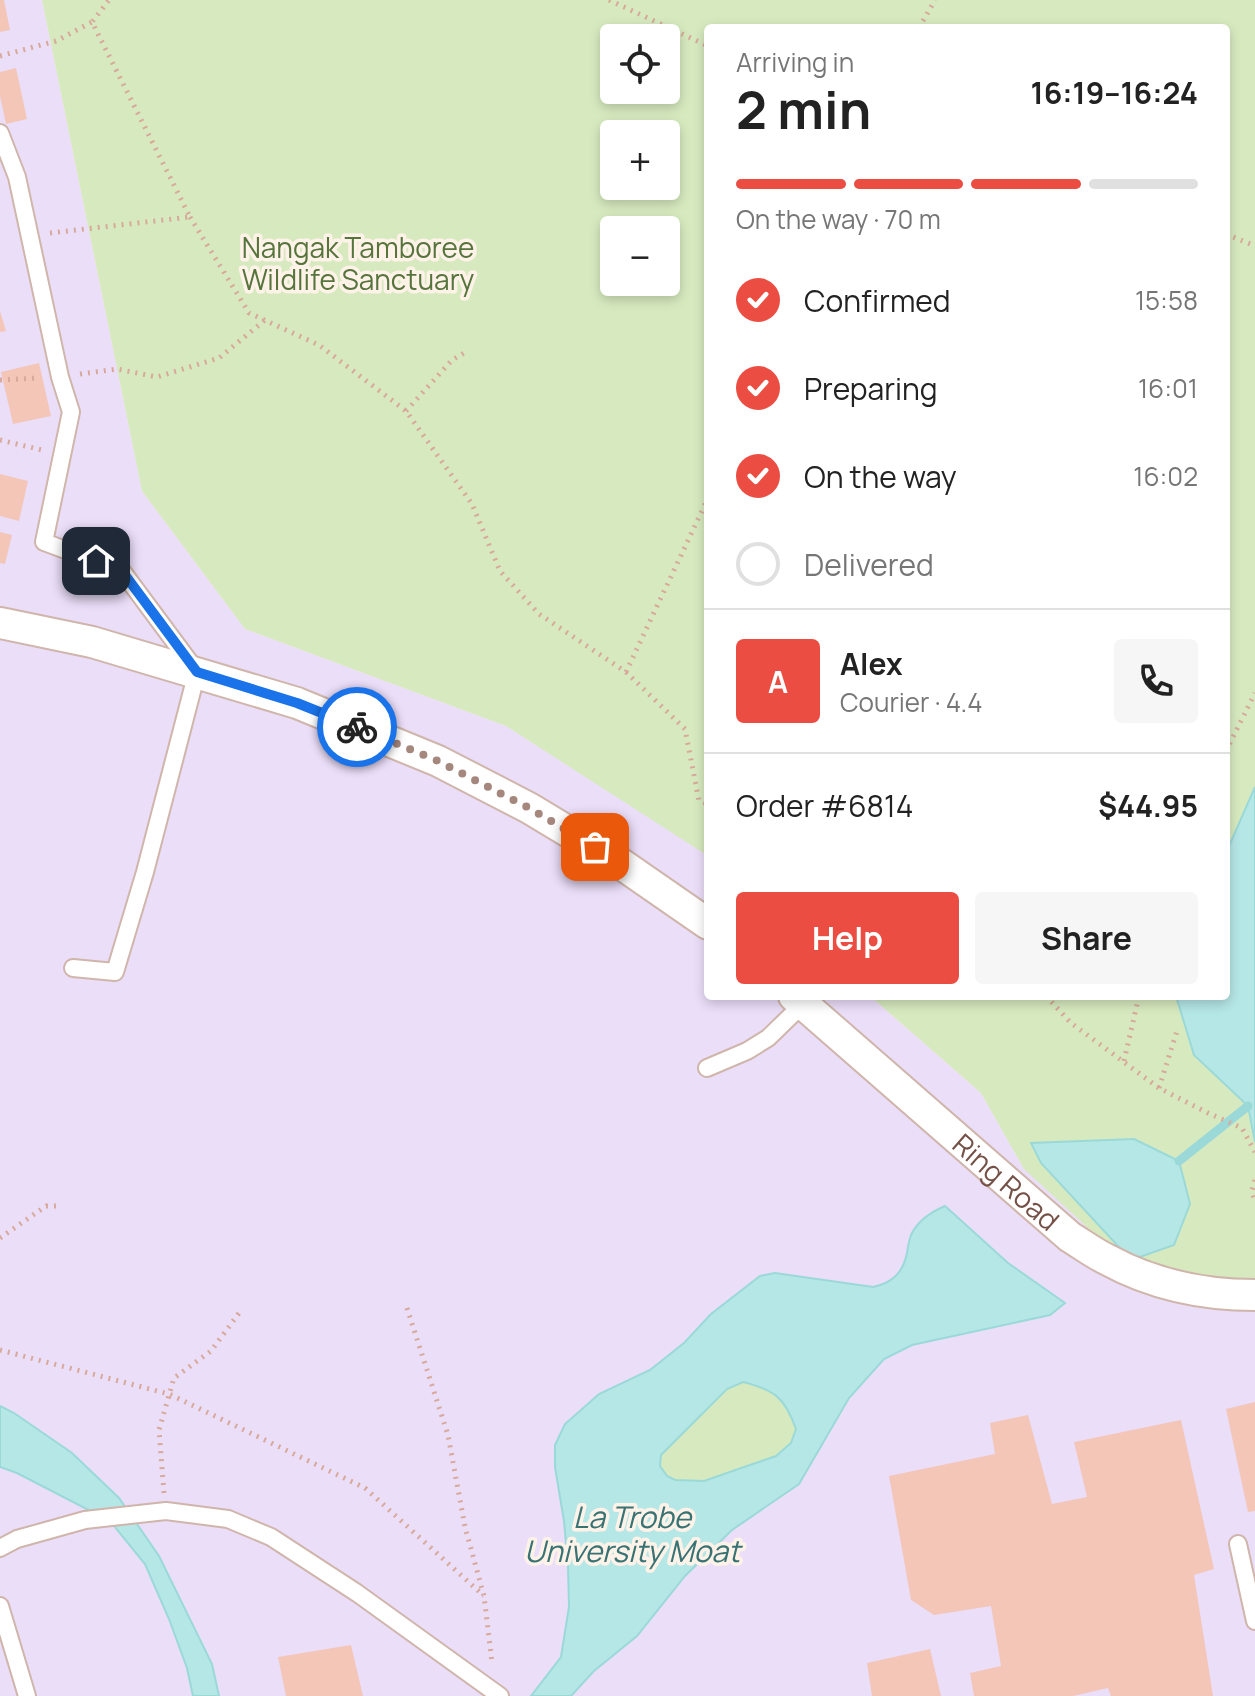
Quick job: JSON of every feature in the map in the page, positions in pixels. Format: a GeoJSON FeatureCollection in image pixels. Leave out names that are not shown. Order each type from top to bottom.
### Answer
{"type":"FeatureCollection","features":[{"type":"Feature","properties":{"kind":"street"},"geometry":{"type":"LineString","coordinates":[[0,623],[92,642],[297,703],[438,761],[592,845],[704,921]]}},
{"type":"Feature","properties":{"kind":"street","name":"Ring Road"},"geometry":{"type":"LineString","coordinates":[[798,1000],[1070,1237],[1110,1261],[1153,1279],[1191,1290],[1224,1295],[1255,1295]]}},
{"type":"Feature","properties":{"kind":"lane"},"geometry":{"type":"LineString","coordinates":[[0,133],[17,177],[60,377],[71,412],[44,542],[122,571],[197,672],[145,872],[115,972],[73,968]]}},
{"type":"Feature","properties":{"kind":"lane"},"geometry":{"type":"LineString","coordinates":[[707,1068],[768,1038],[798,1000]]}},
{"type":"Feature","properties":{"kind":"lane"},"geometry":{"type":"LineString","coordinates":[[0,1548],[17,1539],[85,1520],[166,1511],[228,1519],[271,1537],[357,1593],[497,1694]]}},
{"type":"Feature","properties":{"kind":"lane"},"geometry":{"type":"LineString","coordinates":[[1238,1544],[1255,1621]]}},
{"type":"Feature","properties":{"kind":"lane"},"geometry":{"type":"LineString","coordinates":[[0,1606],[27,1696]]}},
{"type":"Feature","properties":{"kind":"path"},"geometry":{"type":"LineString","coordinates":[[0,56],[56,41],[92,22],[109,0]]}},
{"type":"Feature","properties":{"kind":"path"},"geometry":{"type":"LineString","coordinates":[[609,0],[704,44]]}},
{"type":"Feature","properties":{"kind":"path"},"geometry":{"type":"LineString","coordinates":[[921,24],[935,0]]}},
{"type":"Feature","properties":{"kind":"path"},"geometry":{"type":"LineString","coordinates":[[92,22],[190,217],[249,313],[319,345],[406,411],[472,504],[500,571],[539,614],[626,672],[685,729],[699,801],[704,803]]}},
{"type":"Feature","properties":{"kind":"path"},"geometry":{"type":"LineString","coordinates":[[29,236],[190,217]]}},
{"type":"Feature","properties":{"kind":"path"},"geometry":{"type":"LineString","coordinates":[[1230,236],[1255,246]]}},
{"type":"Feature","properties":{"kind":"path"},"geometry":{"type":"LineString","coordinates":[[0,380],[60,377],[117,369],[157,377],[219,358],[265,320]]}},
{"type":"Feature","properties":{"kind":"path"},"geometry":{"type":"LineString","coordinates":[[406,411],[452,360],[466,352]]}},
{"type":"Feature","properties":{"kind":"path"},"geometry":{"type":"LineString","coordinates":[[0,440],[62,455]]}},
{"type":"Feature","properties":{"kind":"path"},"geometry":{"type":"LineString","coordinates":[[626,672],[704,506]]}},
{"type":"Feature","properties":{"kind":"path"},"geometry":{"type":"LineString","coordinates":[[1230,743],[1255,693]]}},
{"type":"Feature","properties":{"kind":"path"},"geometry":{"type":"LineString","coordinates":[[1050,1000],[1071,1023],[1159,1088],[1242,1128],[1255,1152]]}},
{"type":"Feature","properties":{"kind":"path"},"geometry":{"type":"LineString","coordinates":[[1124,1061],[1138,1000]]}},
{"type":"Feature","properties":{"kind":"path"},"geometry":{"type":"LineString","coordinates":[[1159,1088],[1177,1031],[1174,1029]]}},
{"type":"Feature","properties":{"kind":"path"},"geometry":{"type":"LineString","coordinates":[[1255,1180],[1252,1190],[1255,1203]]}},
{"type":"Feature","properties":{"kind":"path"},"geometry":{"type":"LineString","coordinates":[[0,1238],[46,1206],[58,1206]]}},
{"type":"Feature","properties":{"kind":"path"},"geometry":{"type":"LineString","coordinates":[[407,1308],[448,1435],[465,1527],[484,1596],[497,1694]]}},
{"type":"Feature","properties":{"kind":"path"},"geometry":{"type":"LineString","coordinates":[[166,1511],[159,1430],[174,1378],[211,1351],[242,1309]]}},
{"type":"Feature","properties":{"kind":"path"},"geometry":{"type":"LineString","coordinates":[[0,1350],[169,1394],[365,1488],[484,1596]]}},
{"type":"Feature","properties":{"kind":"shaded area"},"geometry":{"type":"Polygon","coordinates":[[[0,0],[42,0],[142,491],[245,629],[506,726],[704,852],[704,1000],[875,1000],[981,1093],[1024,1169],[1255,1290],[1255,1696],[0,1696],[0,0]]]}},
{"type":"Feature","properties":{"kind":"green space","name":"Nangak Tamboree Wildlife Sanctuary"},"geometry":{"type":"Polygon","coordinates":[[[42,0],[1255,0],[1255,1290],[1194,1288],[1103,1242],[1024,1169],[981,1093],[875,1000],[1230,1000],[1230,24],[704,24],[704,853],[506,726],[245,629],[142,491],[42,0]]]}},
{"type":"Feature","properties":{"kind":"green space"},"geometry":{"type":"Polygon","coordinates":[[[742,1382],[771,1392],[783,1403],[796,1429],[791,1443],[776,1456],[704,1481],[675,1480],[667,1475],[660,1466],[661,1455],[727,1389],[742,1382]]]}},
{"type":"Feature","properties":{"kind":"water"},"geometry":{"type":"Polygon","coordinates":[[[1255,787],[1255,1142],[1248,1106],[1194,1055],[1177,1000],[1230,1000],[1230,844],[1255,787]]]}},
{"type":"Feature","properties":{"kind":"water"},"geometry":{"type":"Polygon","coordinates":[[[1134,1139],[1179,1161],[1190,1204],[1174,1245],[1131,1260],[1041,1163],[1031,1143],[1134,1139]]]}},
{"type":"Feature","properties":{"kind":"water","name":"La Trobe University Moat"},"geometry":{"type":"Polygon","coordinates":[[[945,1206],[1008,1263],[1065,1303],[1050,1315],[912,1345],[884,1359],[849,1398],[799,1484],[732,1530],[685,1576],[637,1636],[594,1671],[571,1696],[531,1696],[561,1657],[569,1607],[564,1521],[555,1467],[555,1445],[565,1424],[599,1394],[650,1370],[684,1343],[711,1314],[760,1276],[775,1273],[873,1287],[886,1283],[903,1266],[910,1237],[917,1225],[945,1206]],[[743,1382],[727,1389],[661,1455],[660,1466],[667,1476],[675,1480],[704,1481],[776,1456],[791,1443],[796,1429],[788,1410],[771,1392],[743,1382]]]}},
{"type":"Feature","properties":{"kind":"water"},"geometry":{"type":"Polygon","coordinates":[[[0,1406],[72,1453],[119,1498],[159,1556],[212,1664],[219,1696],[193,1696],[187,1668],[145,1564],[110,1521],[0,1467],[0,1406]]]}},
{"type":"Feature","properties":{"kind":"building"},"geometry":{"type":"Polygon","coordinates":[[[0,0],[4,0],[10,30],[0,32],[0,0]]]}},
{"type":"Feature","properties":{"kind":"building"},"geometry":{"type":"Polygon","coordinates":[[[16,68],[27,119],[6,124],[0,96],[0,72],[16,68]]]}},
{"type":"Feature","properties":{"kind":"building"},"geometry":{"type":"Polygon","coordinates":[[[0,311],[6,331],[0,332],[0,311]]]}},
{"type":"Feature","properties":{"kind":"building"},"geometry":{"type":"Polygon","coordinates":[[[39,363],[51,416],[13,424],[1,372],[39,363]]]}},
{"type":"Feature","properties":{"kind":"building"},"geometry":{"type":"Polygon","coordinates":[[[0,474],[28,481],[19,521],[0,516],[0,474]]]}},
{"type":"Feature","properties":{"kind":"building"},"geometry":{"type":"Polygon","coordinates":[[[0,532],[12,535],[5,564],[0,563],[0,532]]]}},
{"type":"Feature","properties":{"kind":"building"},"geometry":{"type":"Polygon","coordinates":[[[1255,1402],[1255,1511],[1248,1512],[1226,1409],[1255,1402]]]}},
{"type":"Feature","properties":{"kind":"building"},"geometry":{"type":"Polygon","coordinates":[[[1028,1415],[1052,1504],[1087,1497],[1074,1442],[1181,1420],[1214,1569],[1194,1575],[1213,1696],[1111,1696],[1108,1688],[1073,1696],[974,1696],[970,1673],[1001,1666],[991,1606],[934,1615],[911,1600],[889,1476],[995,1454],[990,1423],[1028,1415]]]}},
{"type":"Feature","properties":{"kind":"building"},"geometry":{"type":"Polygon","coordinates":[[[351,1645],[363,1696],[286,1696],[278,1657],[351,1645]]]}},
{"type":"Feature","properties":{"kind":"building"},"geometry":{"type":"Polygon","coordinates":[[[930,1649],[941,1696],[872,1696],[867,1663],[930,1649]]]}},
{"type":"Feature","properties":{"kind":"waterway"},"geometry":{"type":"LineString","coordinates":[[1179,1161],[1248,1106]]}},
{"type":"Feature","properties":{"kind":"way so far"},"geometry":{"type":"LineString","coordinates":[[357,727],[438,761],[529,808],[595,847]]}},
{"type":"Feature","properties":{"kind":"route"},"geometry":{"type":"LineString","coordinates":[[96,561],[122,571],[197,672],[297,703],[357,727]]}}]}
